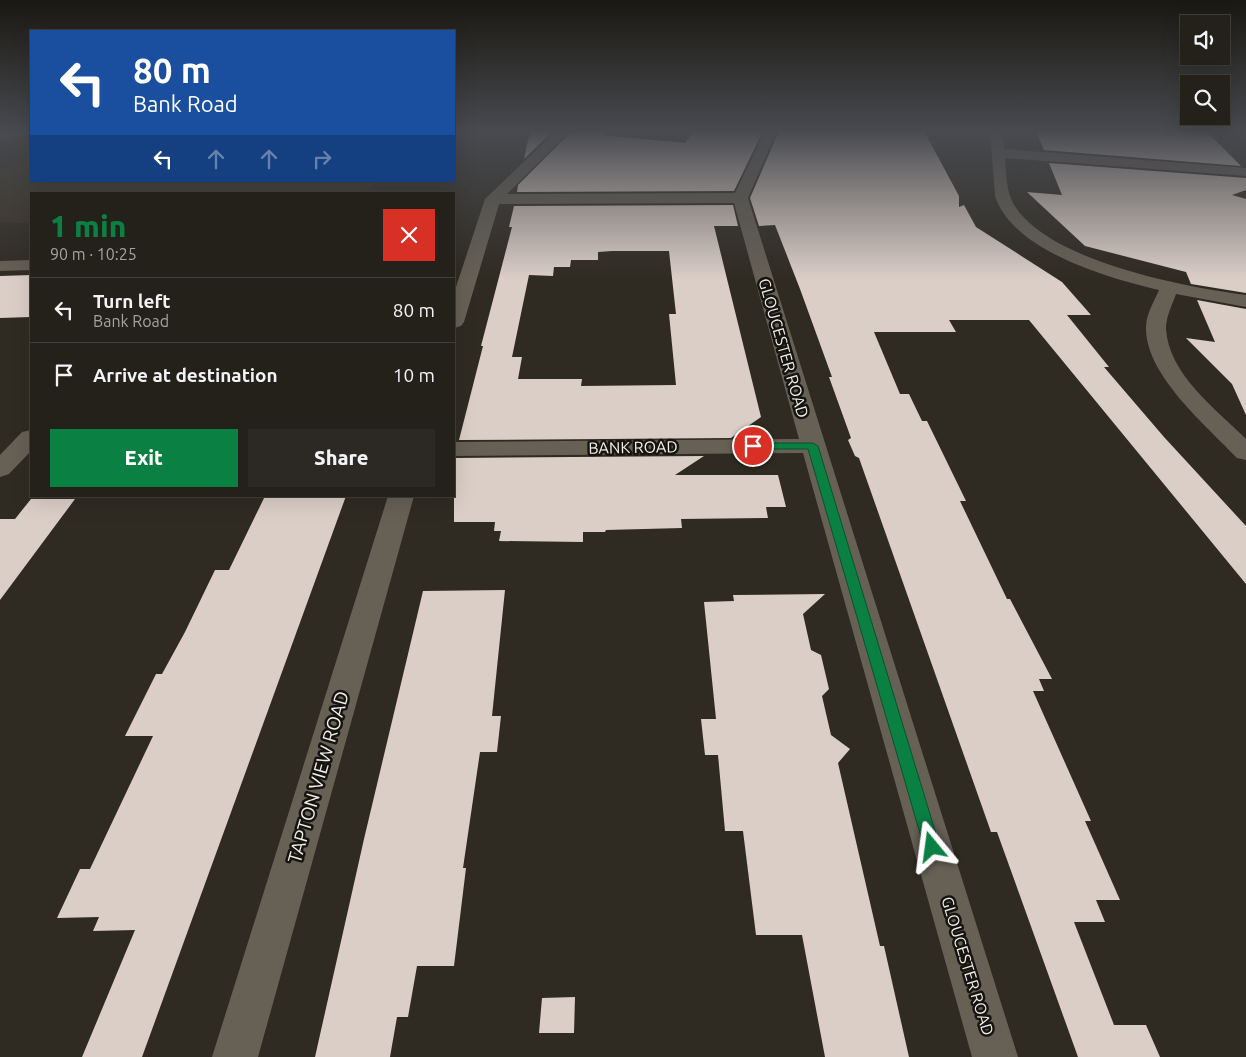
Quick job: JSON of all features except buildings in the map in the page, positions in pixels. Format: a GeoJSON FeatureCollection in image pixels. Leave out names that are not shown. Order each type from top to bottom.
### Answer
{"type":"FeatureCollection","features":[{"type":"Feature","properties":{"kind":"street"},"geometry":{"type":"LineString","coordinates":[[455,319],[493,199],[512,180]]}},
{"type":"Feature","properties":{"kind":"street"},"geometry":{"type":"LineString","coordinates":[[493,199],[740,198],[748,180]]}},
{"type":"Feature","properties":{"kind":"street"},"geometry":{"type":"LineString","coordinates":[[1002,180],[1004,202],[1013,216],[1029,232],[1083,260],[1169,288],[1246,301]]}},
{"type":"Feature","properties":{"kind":"street","name":"GLOUCESTER ROAD"},"geometry":{"type":"LineString","coordinates":[[740,198],[995,1057]]}},
{"type":"Feature","properties":{"kind":"street"},"geometry":{"type":"LineString","coordinates":[[0,266],[30,265]]}},
{"type":"Feature","properties":{"kind":"street"},"geometry":{"type":"LineString","coordinates":[[1169,288],[1155,326],[1159,350],[1176,379],[1246,453]]}},
{"type":"Feature","properties":{"kind":"street"},"geometry":{"type":"LineString","coordinates":[[0,469],[30,438]]}},
{"type":"Feature","properties":{"kind":"street","name":"BANK ROAD"},"geometry":{"type":"LineString","coordinates":[[455,449],[813,446]]}},
{"type":"Feature","properties":{"kind":"street","name":"TAPTON VIEW ROAD"},"geometry":{"type":"LineString","coordinates":[[235,1057],[401,497]]}},
{"type":"Feature","properties":{"kind":"shaded area"},"geometry":{"type":"Polygon","coordinates":[[[0,180],[30,180],[30,182],[377,182],[363,192],[30,192],[30,223],[0,223],[0,180]]]}},
{"type":"Feature","properties":{"kind":"route"},"geometry":{"type":"LineString","coordinates":[[753,446],[813,446],[932,847]]}}]}
